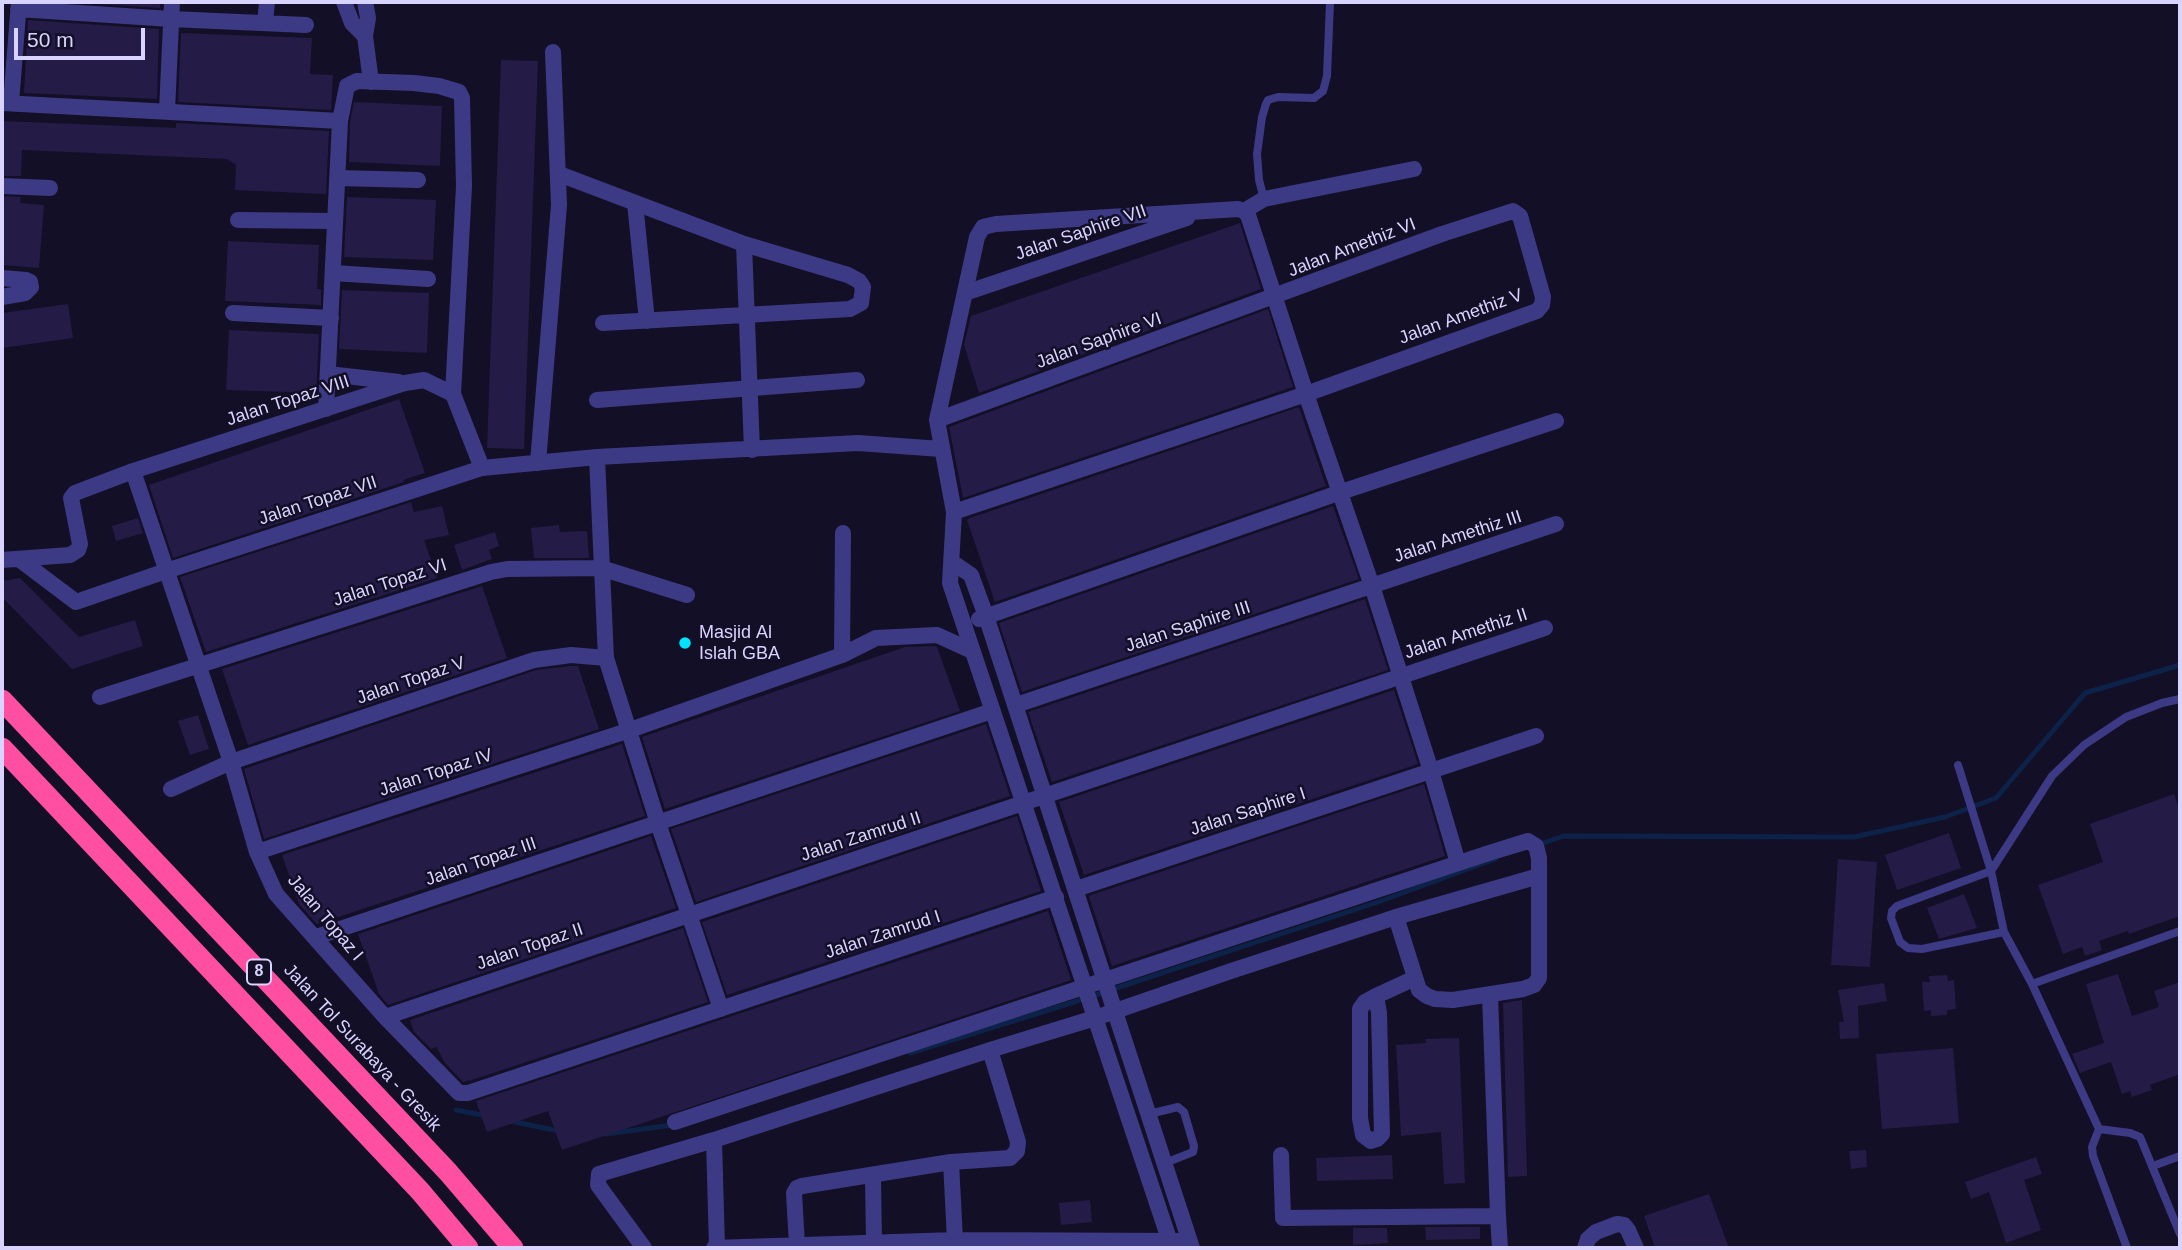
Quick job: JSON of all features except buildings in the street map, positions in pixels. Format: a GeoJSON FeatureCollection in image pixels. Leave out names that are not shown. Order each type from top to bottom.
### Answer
{"type":"FeatureCollection","features":[{"type":"Feature","properties":{"kind":"highway","name":"Jalan Tol Surabaya - Gresik"},"geometry":{"type":"LineString","coordinates":[[2,700],[438,1162],[513,1248]]}},
{"type":"Feature","properties":{"kind":"highway","name":"8"},"geometry":{"type":"LineString","coordinates":[[2,748],[411,1181],[468,1248]]}},
{"type":"Feature","properties":{"kind":"street"},"geometry":{"type":"LineString","coordinates":[[167,111],[172,2]]}},
{"type":"Feature","properties":{"kind":"street"},"geometry":{"type":"LineString","coordinates":[[265,23],[267,2]]}},
{"type":"Feature","properties":{"kind":"street"},"geometry":{"type":"LineString","coordinates":[[344,2],[352,23],[365,36]]}},
{"type":"Feature","properties":{"kind":"street"},"geometry":{"type":"LineString","coordinates":[[365,2],[368,18],[365,36],[371,82]]}},
{"type":"Feature","properties":{"kind":"street"},"geometry":{"type":"LineString","coordinates":[[306,24],[171,19],[19,5],[6,103],[340,121]]}},
{"type":"Feature","properties":{"kind":"street"},"geometry":{"type":"LineString","coordinates":[[538,463],[559,205],[553,52]]}},
{"type":"Feature","properties":{"kind":"street"},"geometry":{"type":"LineString","coordinates":[[326,409],[340,121],[347,86],[357,81],[439,86],[459,92],[462,98],[464,186],[453,394],[482,468]]}},
{"type":"Feature","properties":{"kind":"street"},"geometry":{"type":"LineString","coordinates":[[1171,1245],[950,583],[954,512],[937,420],[977,237],[983,228],[996,224],[1244,211],[1264,199],[1415,169]]}},
{"type":"Feature","properties":{"kind":"street"},"geometry":{"type":"LineString","coordinates":[[559,174],[744,244],[848,275],[859,281],[863,292],[861,303],[850,309],[746,317],[603,323]]}},
{"type":"Feature","properties":{"kind":"street"},"geometry":{"type":"LineString","coordinates":[[337,178],[418,180]]}},
{"type":"Feature","properties":{"kind":"street"},"geometry":{"type":"LineString","coordinates":[[2,186],[50,188]]}},
{"type":"Feature","properties":{"kind":"street"},"geometry":{"type":"LineString","coordinates":[[635,203],[647,321]]}},
{"type":"Feature","properties":{"kind":"street","name":"Jalan Saphire VII"},"geometry":{"type":"LineString","coordinates":[[965,293],[1210,211]]}},
{"type":"Feature","properties":{"kind":"street"},"geometry":{"type":"LineString","coordinates":[[1244,211],[1372,586],[1458,863]]}},
{"type":"Feature","properties":{"kind":"street","name":"Jalan Amethiz V"},"geometry":{"type":"LineString","coordinates":[[1306,394],[1537,311],[1542,305],[1543,297],[1518,212],[1513,211],[1442,234]]}},
{"type":"Feature","properties":{"kind":"street"},"geometry":{"type":"LineString","coordinates":[[238,220],[335,221]]}},
{"type":"Feature","properties":{"kind":"street","name":"Jalan Amethiz VI"},"geometry":{"type":"LineString","coordinates":[[1275,297],[1442,234]]}},
{"type":"Feature","properties":{"kind":"street"},"geometry":{"type":"LineString","coordinates":[[744,244],[751,450]]}},
{"type":"Feature","properties":{"kind":"street"},"geometry":{"type":"LineString","coordinates":[[333,273],[428,279]]}},
{"type":"Feature","properties":{"kind":"street"},"geometry":{"type":"LineString","coordinates":[[2,278],[26,280],[31,287],[25,293],[2,297]]}},
{"type":"Feature","properties":{"kind":"street","name":"Jalan Saphire VI"},"geometry":{"type":"LineString","coordinates":[[937,420],[1275,297]]}},
{"type":"Feature","properties":{"kind":"street"},"geometry":{"type":"LineString","coordinates":[[233,313],[331,318]]}},
{"type":"Feature","properties":{"kind":"street"},"geometry":{"type":"LineString","coordinates":[[328,374],[405,383]]}},
{"type":"Feature","properties":{"kind":"street","name":"Jalan Topaz VIII"},"geometry":{"type":"LineString","coordinates":[[19,559],[70,555],[78,550],[80,544],[71,498],[75,493],[133,471],[405,383],[424,380],[453,394]]}},
{"type":"Feature","properties":{"kind":"street"},"geometry":{"type":"LineString","coordinates":[[597,400],[857,380]]}},
{"type":"Feature","properties":{"kind":"street"},"geometry":{"type":"LineString","coordinates":[[954,512],[1306,394]]}},
{"type":"Feature","properties":{"kind":"street"},"geometry":{"type":"LineString","coordinates":[[964,624],[1341,492],[1556,421]]}},
{"type":"Feature","properties":{"kind":"street","name":"Jalan Topaz VII"},"geometry":{"type":"LineString","coordinates":[[19,559],[76,602],[482,468],[597,457],[858,443],[941,449]]}},
{"type":"Feature","properties":{"kind":"street"},"geometry":{"type":"LineString","coordinates":[[597,457],[606,658],[657,823],[721,1009]]}},
{"type":"Feature","properties":{"kind":"street","name":"Jalan Topaz I"},"geometry":{"type":"LineString","coordinates":[[133,471],[231,762],[257,852],[276,894],[385,1017],[452,1087],[460,1093],[468,1093],[721,1009]]}},
{"type":"Feature","properties":{"kind":"street","name":"Jalan Amethiz III"},"geometry":{"type":"LineString","coordinates":[[1372,586],[1556,524]]}},
{"type":"Feature","properties":{"kind":"street"},"geometry":{"type":"LineString","coordinates":[[842,655],[843,533]]}},
{"type":"Feature","properties":{"kind":"street"},"geometry":{"type":"LineString","coordinates":[[2,560],[19,559]]}},
{"type":"Feature","properties":{"kind":"street"},"geometry":{"type":"LineString","coordinates":[[714,1140],[716,1248],[955,1240],[1191,1244],[986,616],[971,575],[952,562]]}},
{"type":"Feature","properties":{"kind":"street","name":"Jalan Topaz VI"},"geometry":{"type":"LineString","coordinates":[[100,697],[507,569],[601,568],[687,595]]}},
{"type":"Feature","properties":{"kind":"street","name":"Jalan Saphire III"},"geometry":{"type":"LineString","coordinates":[[1016,705],[1372,586]]}},
{"type":"Feature","properties":{"kind":"street","name":"Jalan Amethiz II"},"geometry":{"type":"LineString","coordinates":[[1045,794],[1545,628]]}},
{"type":"Feature","properties":{"kind":"street","name":"Jalan Topaz IV"},"geometry":{"type":"LineString","coordinates":[[257,852],[628,730],[842,655],[876,638],[937,635],[972,651]]}},
{"type":"Feature","properties":{"kind":"street","name":"Jalan Topaz V"},"geometry":{"type":"LineString","coordinates":[[171,789],[231,762],[534,660],[571,655],[606,658]]}},
{"type":"Feature","properties":{"kind":"street","name":"Jalan Topaz III"},"geometry":{"type":"LineString","coordinates":[[316,937],[992,710]]}},
{"type":"Feature","properties":{"kind":"street","name":"Jalan Saphire I"},"geometry":{"type":"LineString","coordinates":[[1076,889],[1536,736]]}},
{"type":"Feature","properties":{"kind":"street","name":"Jalan Zamrud II"},"geometry":{"type":"LineString","coordinates":[[688,914],[1025,804],[1045,794]]}},
{"type":"Feature","properties":{"kind":"street"},"geometry":{"type":"LineString","coordinates":[[675,1122],[964,1043],[1111,995],[1458,863],[1528,841],[1536,847],[1539,876],[1537,982],[1523,989],[1453,1000],[1435,999],[1419,990],[1396,917]]}},
{"type":"Feature","properties":{"kind":"street"},"geometry":{"type":"LineString","coordinates":[[644,1248],[598,1185],[599,1174],[714,1140],[964,1043],[990,1050],[1090,1002],[1111,995],[1231,971],[1396,917],[1539,876]]}},
{"type":"Feature","properties":{"kind":"street","name":"Jalan Zamrud I"},"geometry":{"type":"LineString","coordinates":[[721,1009],[1056,897]]}},
{"type":"Feature","properties":{"kind":"street","name":"Jalan Topaz II"},"geometry":{"type":"LineString","coordinates":[[385,1017],[688,914]]}},
{"type":"Feature","properties":{"kind":"street"},"geometry":{"type":"LineString","coordinates":[[1376,996],[1382,1133],[1371,1141],[1363,1135],[1360,1118],[1360,1009],[1365,1002],[1376,996],[1415,978]]}},
{"type":"Feature","properties":{"kind":"street"},"geometry":{"type":"LineString","coordinates":[[1490,995],[1500,1248]]}},
{"type":"Feature","properties":{"kind":"street"},"geometry":{"type":"LineString","coordinates":[[797,1245],[794,1193],[797,1188],[951,1163],[1010,1158],[1017,1151],[1017,1142],[990,1050]]}},
{"type":"Feature","properties":{"kind":"street"},"geometry":{"type":"LineString","coordinates":[[1281,1154],[1283,1219],[1498,1216]]}},
{"type":"Feature","properties":{"kind":"street"},"geometry":{"type":"LineString","coordinates":[[951,1163],[955,1240]]}},
{"type":"Feature","properties":{"kind":"street"},"geometry":{"type":"LineString","coordinates":[[873,1176],[874,1244]]}},
{"type":"Feature","properties":{"kind":"street"},"geometry":{"type":"LineString","coordinates":[[1585,1248],[1588,1239],[1596,1232],[1616,1224],[1624,1225],[1629,1230],[1636,1248]]}},
{"type":"Feature","properties":{"kind":"lane"},"geometry":{"type":"LineString","coordinates":[[1264,199],[1256,154],[1266,104],[1268,100],[1278,97],[1314,98],[1323,91],[1327,76],[1330,2]]}},
{"type":"Feature","properties":{"kind":"lane"},"geometry":{"type":"LineString","coordinates":[[2004,932],[1922,949],[1908,948],[1900,942],[1891,918],[1892,911],[1897,906],[1991,872],[2052,776],[2084,745],[2126,717],[2180,699]]}},
{"type":"Feature","properties":{"kind":"lane"},"geometry":{"type":"LineString","coordinates":[[1958,765],[1991,872],[2004,932],[2032,984],[2099,1129],[2092,1147],[2093,1156],[2127,1248]]}},
{"type":"Feature","properties":{"kind":"lane"},"geometry":{"type":"LineString","coordinates":[[2032,984],[2180,931]]}},
{"type":"Feature","properties":{"kind":"lane"},"geometry":{"type":"LineString","coordinates":[[1149,1114],[1178,1107],[1184,1111],[1194,1146],[1193,1152],[1165,1163]]}},
{"type":"Feature","properties":{"kind":"lane"},"geometry":{"type":"LineString","coordinates":[[2099,1129],[2140,1137],[2180,1234]]}},
{"type":"Feature","properties":{"kind":"lane"},"geometry":{"type":"LineString","coordinates":[[2153,1166],[2180,1156]]}},
{"type":"Feature","properties":{"kind":"waterway"},"geometry":{"type":"LineString","coordinates":[[1537,845],[1564,836],[1854,837],[1945,817],[1996,798],[2085,693],[2180,665]]}},
{"type":"Feature","properties":{"kind":"waterway"},"geometry":{"type":"LineString","coordinates":[[910,1053],[1381,901],[1495,859]]}},
{"type":"Feature","properties":{"kind":"waterway"},"geometry":{"type":"LineString","coordinates":[[456,1110],[487,1116]]}},
{"type":"Feature","properties":{"kind":"waterway"},"geometry":{"type":"LineString","coordinates":[[510,1121],[559,1131]]}},
{"type":"Feature","properties":{"kind":"waterway"},"geometry":{"type":"LineString","coordinates":[[606,1134],[673,1125]]}},
{"type":"Feature","properties":{"kind":"place","name":"Masjid Al Islah GBA"},"geometry":{"type":"Point","coordinates":[685,643]}}]}
